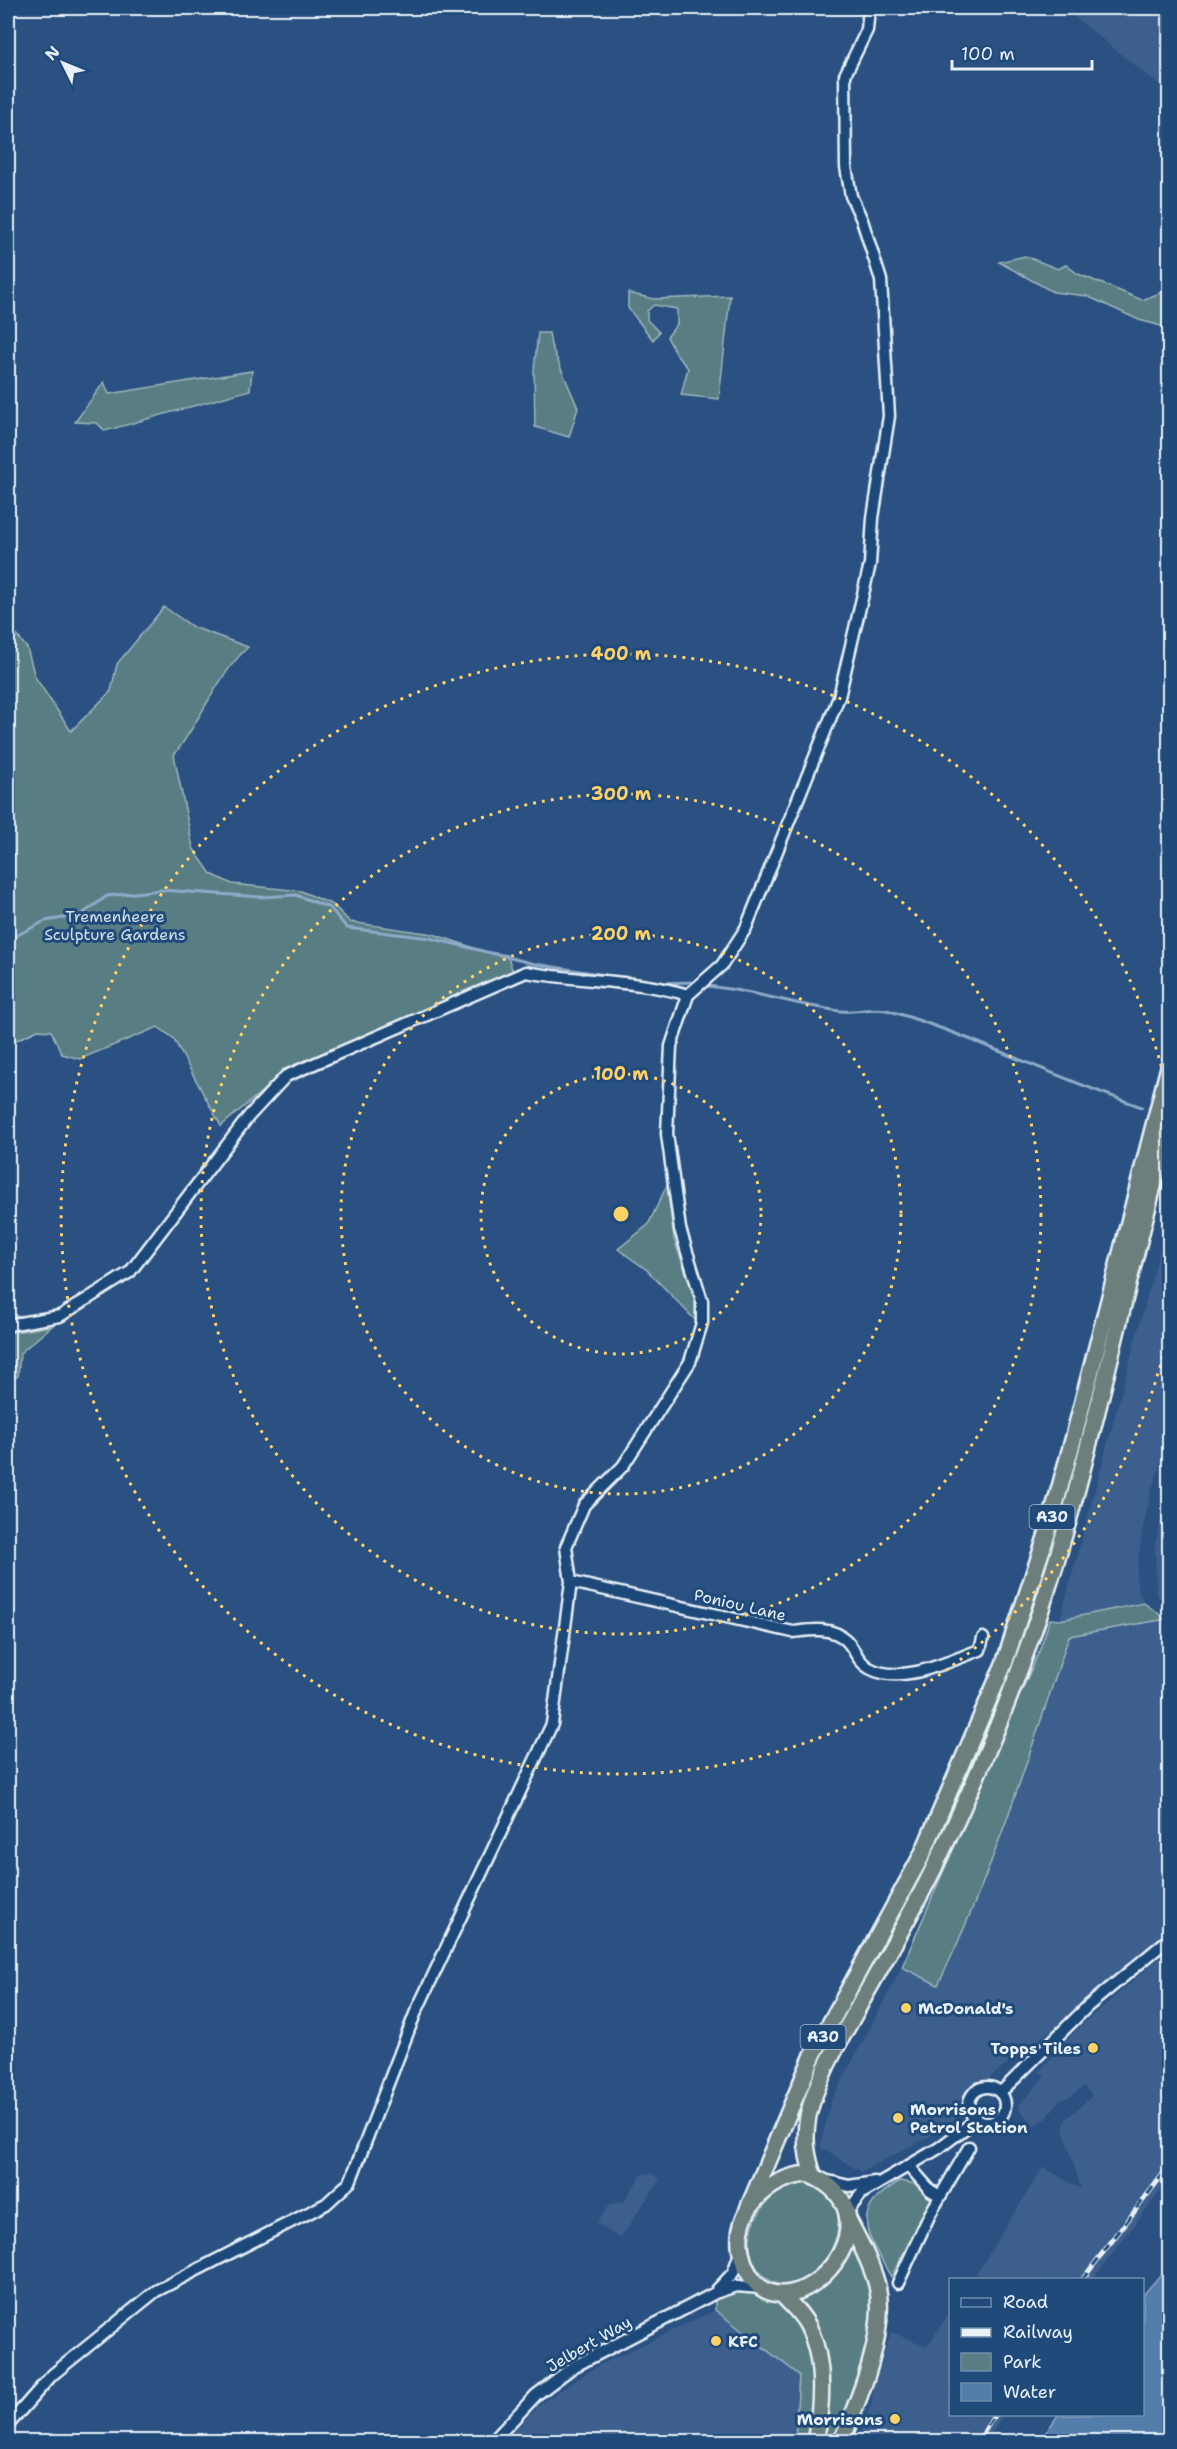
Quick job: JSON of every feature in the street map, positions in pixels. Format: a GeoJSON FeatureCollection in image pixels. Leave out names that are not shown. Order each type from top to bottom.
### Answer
{"type":"FeatureCollection","features":[{"type":"Feature","properties":{"kind":"highway","name":"A30"},"geometry":{"type":"LineString","coordinates":[[748,2209],[813,2055],[922,1855],[1004,1664],[1053,1513],[1170,1063]]}},
{"type":"Feature","properties":{"kind":"highway","name":"A30"},"geometry":{"type":"LineString","coordinates":[[817,2178],[806,2157],[806,2141],[808,2116],[819,2086],[836,2047],[932,1871],[973,1784],[1038,1616],[1071,1510],[1170,1125]]}},
{"type":"Feature","properties":{"kind":"highway"},"geometry":{"type":"LineString","coordinates":[[841,2442],[867,2370],[878,2329],[879,2307],[877,2286],[841,2199],[817,2178],[808,2174],[780,2180],[765,2189],[748,2209],[741,2226],[741,2250],[750,2275],[762,2288],[781,2294],[794,2295],[807,2289],[822,2277],[837,2260],[845,2241],[848,2216]]}},
{"type":"Feature","properties":{"kind":"highway"},"geometry":{"type":"LineString","coordinates":[[781,2294],[809,2327],[816,2352],[820,2382],[820,2419],[815,2442]]}},
{"type":"Feature","properties":{"kind":"street"},"geometry":{"type":"LineString","coordinates":[[8,2425],[52,2375],[156,2291],[326,2204],[350,2182],[415,2014],[552,1725],[571,1582],[566,1547],[584,1505],[622,1466],[690,1362],[702,1323],[702,1301],[680,1229],[668,1134],[671,1046],[688,995],[722,965],[746,928],[839,697],[870,564],[873,518],[889,416],[881,280],[862,220],[850,196],[846,167],[844,75],[867,30],[869,8]]}},
{"type":"Feature","properties":{"kind":"street"},"geometry":{"type":"LineString","coordinates":[[8,1325],[60,1316],[130,1272],[249,1116],[286,1076],[526,972],[563,979],[633,984],[688,995]]}},
{"type":"Feature","properties":{"kind":"street","name":"Poniou Lane"},"geometry":{"type":"LineString","coordinates":[[571,1582],[793,1632],[822,1629],[845,1640],[860,1661],[871,1669],[885,1673],[910,1674],[980,1650],[983,1638]]}},
{"type":"Feature","properties":{"kind":"street"},"geometry":{"type":"LineString","coordinates":[[1000,2093],[1088,2006],[1170,1938]]}},
{"type":"Feature","properties":{"kind":"street"},"geometry":{"type":"LineString","coordinates":[[990,2088],[1000,2093],[1005,2103],[1000,2118],[984,2124],[976,2120],[969,2110],[969,2103],[975,2092],[990,2088]]}},
{"type":"Feature","properties":{"kind":"street"},"geometry":{"type":"LineString","coordinates":[[848,2216],[862,2193],[956,2137],[976,2120]]}},
{"type":"Feature","properties":{"kind":"street"},"geometry":{"type":"LineString","coordinates":[[898,2283],[940,2196],[969,2147]]}},
{"type":"Feature","properties":{"kind":"street"},"geometry":{"type":"LineString","coordinates":[[909,2166],[930,2190],[940,2196]]}},
{"type":"Feature","properties":{"kind":"street"},"geometry":{"type":"LineString","coordinates":[[817,2178],[849,2186],[879,2182]]}},
{"type":"Feature","properties":{"kind":"street","name":"Jelbert Way"},"geometry":{"type":"LineString","coordinates":[[715,2293],[733,2273],[741,2250]]}},
{"type":"Feature","properties":{"kind":"street","name":"Jelbert Way"},"geometry":{"type":"LineString","coordinates":[[492,2442],[536,2395],[573,2367],[715,2293],[736,2286],[762,2288]]}},
{"type":"Feature","properties":{"kind":"shaded area"},"geometry":{"type":"Polygon","coordinates":[[[1066,8],[1169,8],[1169,93],[1066,10],[1066,8]]]}},
{"type":"Feature","properties":{"kind":"shaded area"},"geometry":{"type":"Polygon","coordinates":[[[1162,1241],[1170,1245],[1170,1438],[1151,1491],[1142,1533],[1136,1577],[1138,1590],[1144,1603],[1060,1620],[1162,1241]]]}},
{"type":"Feature","properties":{"kind":"shaded area"},"geometry":{"type":"Polygon","coordinates":[[[1169,1480],[1170,1600],[1156,1596],[1155,1545],[1169,1480]]]}},
{"type":"Feature","properties":{"kind":"shaded area"},"geometry":{"type":"Polygon","coordinates":[[[1169,1617],[1169,1940],[1058,2035],[1051,2030],[958,2102],[957,2122],[861,2172],[820,2147],[831,2101],[902,1967],[938,1985],[957,1946],[1035,1740],[1069,1636],[1169,1617]]]}},
{"type":"Feature","properties":{"kind":"shaded area"},"geometry":{"type":"Polygon","coordinates":[[[1169,1950],[1169,2180],[1094,2278],[974,2278],[1043,2167],[1081,2189],[1063,2129],[1066,2119],[1092,2096],[1084,2086],[1070,2097],[1060,2100],[1046,2119],[1035,2125],[1020,2111],[1019,2105],[1045,2076],[1039,2071],[1078,2028],[1169,1950]]]}},
{"type":"Feature","properties":{"kind":"shaded area"},"geometry":{"type":"Polygon","coordinates":[[[652,2173],[660,2179],[620,2239],[596,2223],[610,2204],[623,2202],[642,2174],[652,2173]]]}},
{"type":"Feature","properties":{"kind":"shaded area"},"geometry":{"type":"Polygon","coordinates":[[[715,2310],[799,2375],[795,2441],[502,2442],[544,2401],[598,2366],[715,2310]]]}},
{"type":"Feature","properties":{"kind":"shaded area"},"geometry":{"type":"Polygon","coordinates":[[[949,2313],[949,2416],[1002,2416],[987,2441],[857,2441],[872,2402],[873,2389],[891,2332],[927,2346],[949,2313]]]}},
{"type":"Feature","properties":{"kind":"green space"},"geometry":{"type":"Polygon","coordinates":[[[1025,256],[1058,269],[1066,265],[1078,274],[1142,300],[1165,291],[1169,286],[1169,328],[1139,320],[1087,296],[1053,292],[999,262],[1025,256]]]}},
{"type":"Feature","properties":{"kind":"green space"},"geometry":{"type":"Polygon","coordinates":[[[628,293],[654,299],[730,296],[719,399],[681,395],[688,368],[678,357],[667,337],[677,324],[677,309],[654,305],[647,311],[647,320],[659,332],[653,340],[628,308],[628,293]]]}},
{"type":"Feature","properties":{"kind":"green space"},"geometry":{"type":"Polygon","coordinates":[[[538,333],[549,333],[551,345],[578,408],[569,437],[535,427],[534,370],[538,333]]]}},
{"type":"Feature","properties":{"kind":"green space"},"geometry":{"type":"Polygon","coordinates":[[[252,371],[250,390],[105,431],[97,423],[75,422],[104,382],[109,394],[252,371]]]}},
{"type":"Feature","properties":{"kind":"green space","name":"Tremenheere Sculpture Gardens"},"geometry":{"type":"Polygon","coordinates":[[[164,607],[193,627],[248,647],[218,685],[174,755],[193,848],[211,874],[232,884],[301,891],[333,905],[350,922],[433,934],[486,952],[507,955],[514,974],[356,1039],[272,1083],[221,1126],[173,1038],[158,1027],[80,1059],[62,1054],[51,1031],[38,1030],[8,1044],[8,624],[27,648],[35,677],[71,731],[111,691],[117,664],[164,607]]]}},
{"type":"Feature","properties":{"kind":"green space"},"geometry":{"type":"Polygon","coordinates":[[[667,1185],[674,1239],[695,1298],[697,1322],[647,1270],[618,1249],[648,1225],[667,1185]]]}},
{"type":"Feature","properties":{"kind":"green space"},"geometry":{"type":"Polygon","coordinates":[[[52,1326],[20,1353],[18,1376],[8,1382],[8,1333],[52,1326]]]}},
{"type":"Feature","properties":{"kind":"green space"},"geometry":{"type":"Polygon","coordinates":[[[1144,1603],[1166,1619],[1069,1636],[993,1857],[938,1985],[902,1967],[1040,1649],[1050,1619],[1060,1620],[1144,1603]]]}},
{"type":"Feature","properties":{"kind":"green space"},"geometry":{"type":"Polygon","coordinates":[[[900,2181],[917,2184],[932,2198],[891,2277],[869,2235],[868,2213],[873,2202],[900,2181]]]}},
{"type":"Feature","properties":{"kind":"green space"},"geometry":{"type":"Polygon","coordinates":[[[803,2182],[826,2192],[837,2209],[838,2230],[831,2251],[818,2270],[801,2282],[782,2285],[763,2275],[754,2262],[750,2248],[751,2233],[756,2219],[776,2194],[789,2186],[803,2182]]]}},
{"type":"Feature","properties":{"kind":"green space"},"geometry":{"type":"Polygon","coordinates":[[[849,2221],[879,2309],[840,2441],[795,2441],[799,2375],[715,2310],[715,2293],[736,2286],[771,2293],[822,2277],[849,2221]]]}},
{"type":"Feature","properties":{"kind":"water"},"geometry":{"type":"Polygon","coordinates":[[[1169,2265],[1169,2441],[1040,2441],[1057,2416],[1144,2416],[1144,2294],[1169,2265]]]}},
{"type":"Feature","properties":{"kind":"waterway"},"geometry":{"type":"LineString","coordinates":[[8,940],[45,921],[81,915],[107,896],[161,890],[261,897],[296,895],[330,908],[347,928],[430,938],[535,964],[631,979]]}},
{"type":"Feature","properties":{"kind":"waterway"},"geometry":{"type":"LineString","coordinates":[[658,983],[696,982]]}},
{"type":"Feature","properties":{"kind":"waterway"},"geometry":{"type":"LineString","coordinates":[[706,986],[840,1011],[878,1009],[890,1011],[954,1033],[1142,1107]]}},
{"type":"Feature","properties":{"kind":"railway"},"geometry":{"type":"LineString","coordinates":[[1084,2278],[1170,2165]]}},
{"type":"Feature","properties":{"kind":"railway"},"geometry":{"type":"LineString","coordinates":[[978,2442],[994,2416]]}},
{"type":"Feature","properties":{"kind":"place","name":"McDonald's"},"geometry":{"type":"Point","coordinates":[906,2008]}},
{"type":"Feature","properties":{"kind":"place","name":"Topps Tiles"},"geometry":{"type":"Point","coordinates":[1093,2048]}},
{"type":"Feature","properties":{"kind":"place","name":"Morrisons Petrol Station"},"geometry":{"type":"Point","coordinates":[898,2118]}},
{"type":"Feature","properties":{"kind":"place","name":"KFC"},"geometry":{"type":"Point","coordinates":[716,2341]}},
{"type":"Feature","properties":{"kind":"place","name":"Morrisons"},"geometry":{"type":"Point","coordinates":[895,2419]}}]}
